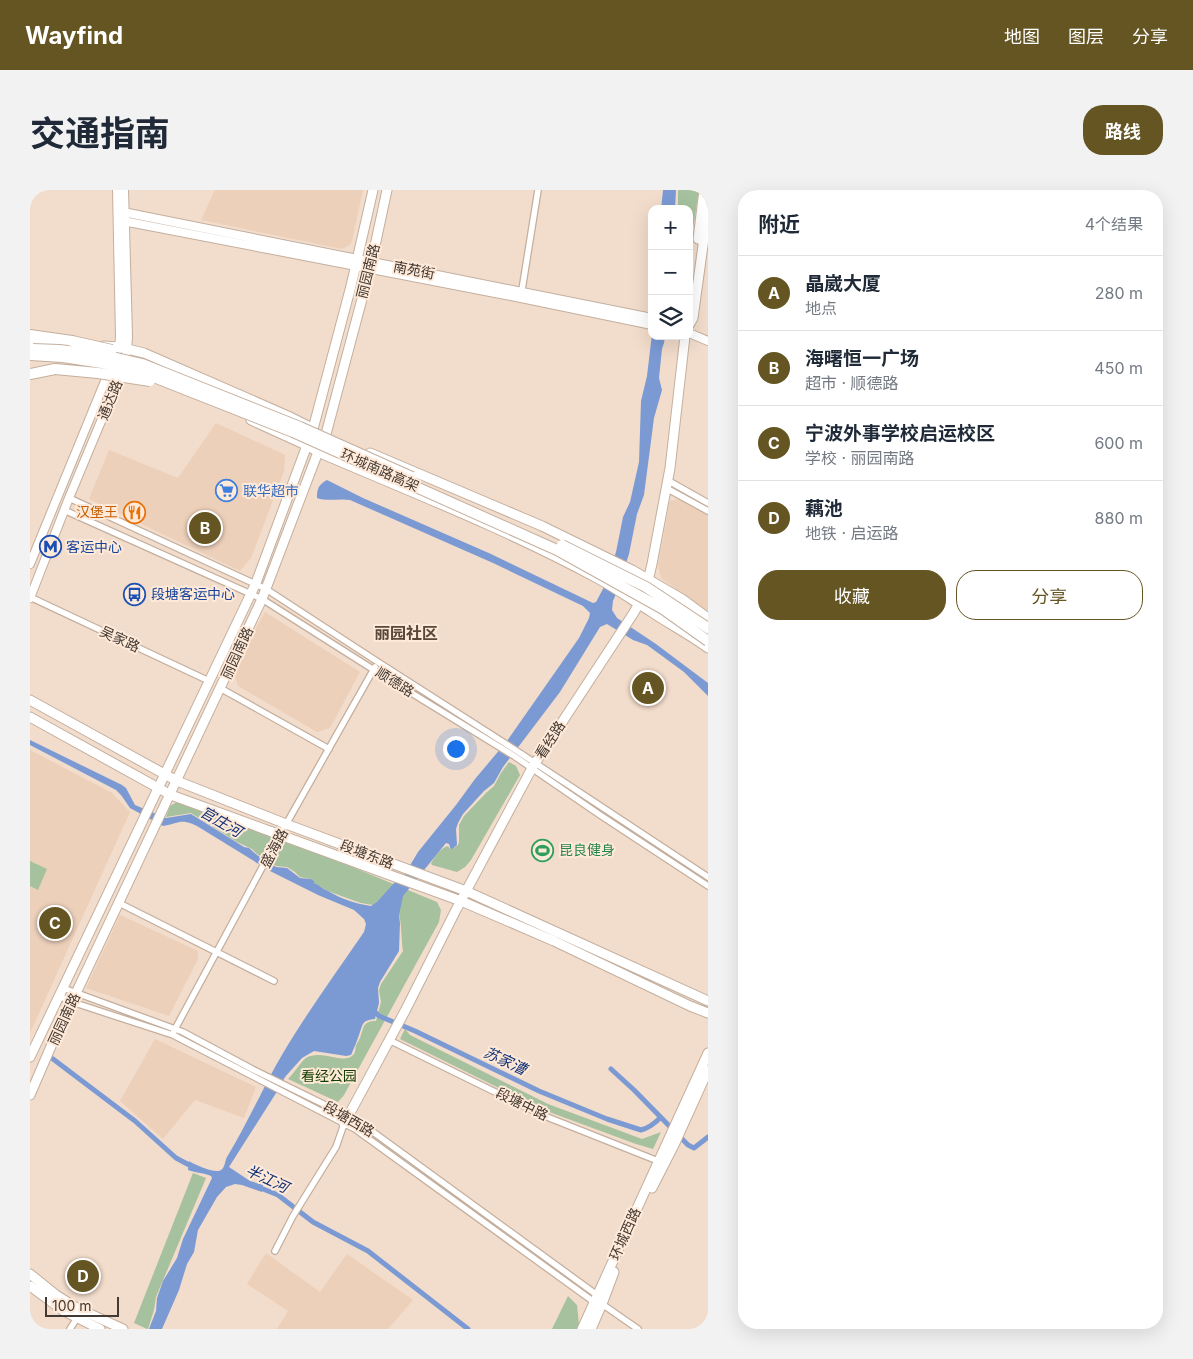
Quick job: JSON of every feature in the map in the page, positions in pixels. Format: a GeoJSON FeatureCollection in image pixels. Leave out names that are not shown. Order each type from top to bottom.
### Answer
{"type":"FeatureCollection","features":[{"type":"Feature","properties":{"kind":"highway"},"geometry":{"type":"LineString","coordinates":[[30,335],[72,341],[140,357],[161,365],[186,385]]}},
{"type":"Feature","properties":{"kind":"highway","name":"环城南路高架"},"geometry":{"type":"LineString","coordinates":[[30,349],[104,355],[142,364],[557,550],[663,609],[708,641]]}},
{"type":"Feature","properties":{"kind":"highway","name":"环城南路高架"},"geometry":{"type":"LineString","coordinates":[[30,355],[63,357],[136,370],[186,385],[300,427],[553,540],[646,587],[708,628]]}},
{"type":"Feature","properties":{"kind":"highway"},"geometry":{"type":"LineString","coordinates":[[30,372],[55,369],[186,385]]}},
{"type":"Feature","properties":{"kind":"main road","name":"丽园南路"},"geometry":{"type":"LineString","coordinates":[[31,1054],[256,584],[308,446],[357,262],[373,190]]}},
{"type":"Feature","properties":{"kind":"main road","name":"丽园南路"},"geometry":{"type":"LineString","coordinates":[[30,1095],[52,1044],[169,799],[266,589],[326,434],[388,190]]}},
{"type":"Feature","properties":{"kind":"main road"},"geometry":{"type":"LineString","coordinates":[[693,308],[704,190]]}},
{"type":"Feature","properties":{"kind":"main road"},"geometry":{"type":"LineString","coordinates":[[698,260],[708,210]]}},
{"type":"Feature","properties":{"kind":"main road"},"geometry":{"type":"LineString","coordinates":[[690,295],[696,276]]}},
{"type":"Feature","properties":{"kind":"main road","name":"看经路"},"geometry":{"type":"LineString","coordinates":[[346,1120],[533,765],[645,593],[667,484],[685,340]]}},
{"type":"Feature","properties":{"kind":"main road"},"geometry":{"type":"LineString","coordinates":[[30,344],[123,348],[144,353],[288,416],[313,429],[542,526],[632,570],[682,599],[708,618]]}},
{"type":"Feature","properties":{"kind":"main road"},"geometry":{"type":"LineString","coordinates":[[30,360],[60,360],[110,368],[158,379],[318,452],[535,546],[630,597],[708,648]]}},
{"type":"Feature","properties":{"kind":"main road","name":"段塘东路"},"geometry":{"type":"LineString","coordinates":[[30,700],[177,781],[466,891],[708,1001]]}},
{"type":"Feature","properties":{"kind":"main road","name":"段塘东路"},"geometry":{"type":"LineString","coordinates":[[30,716],[158,787],[169,799],[281,834],[461,901],[554,941],[708,1013]]}},
{"type":"Feature","properties":{"kind":"main road"},"geometry":{"type":"LineString","coordinates":[[672,1141],[708,1053]]}},
{"type":"Feature","properties":{"kind":"main road"},"geometry":{"type":"LineString","coordinates":[[681,1120],[708,1070]]}},
{"type":"Feature","properties":{"kind":"main road","name":"环城西路"},"geometry":{"type":"LineString","coordinates":[[591,1329],[598,1300],[658,1161],[672,1141]]}},
{"type":"Feature","properties":{"kind":"main road","name":"环城西路"},"geometry":{"type":"LineString","coordinates":[[582,1329],[626,1242],[672,1141]]}},
{"type":"Feature","properties":{"kind":"main road"},"geometry":{"type":"LineString","coordinates":[[30,1274],[56,1295],[78,1308],[123,1329]]}},
{"type":"Feature","properties":{"kind":"main road"},"geometry":{"type":"LineString","coordinates":[[30,1286],[64,1311],[100,1329]]}},
{"type":"Feature","properties":{"kind":"street","name":"通达路"},"geometry":{"type":"LineString","coordinates":[[117,190],[121,212]]}},
{"type":"Feature","properties":{"kind":"street","name":"通达路"},"geometry":{"type":"LineString","coordinates":[[30,564],[110,368],[128,338],[121,221],[124,190]]}},
{"type":"Feature","properties":{"kind":"street"},"geometry":{"type":"LineString","coordinates":[[522,295],[538,190]]}},
{"type":"Feature","properties":{"kind":"street","name":"南苑街"},"geometry":{"type":"LineString","coordinates":[[121,212],[370,265],[648,320]]}},
{"type":"Feature","properties":{"kind":"street","name":"南苑街"},"geometry":{"type":"LineString","coordinates":[[121,221],[357,262]]}},
{"type":"Feature","properties":{"kind":"street"},"geometry":{"type":"LineString","coordinates":[[693,335],[708,341]]}},
{"type":"Feature","properties":{"kind":"street","name":"通达路"},"geometry":{"type":"LineString","coordinates":[[30,597],[122,371],[123,348]]}},
{"type":"Feature","properties":{"kind":"street"},"geometry":{"type":"LineString","coordinates":[[667,484],[708,503]]}},
{"type":"Feature","properties":{"kind":"street"},"geometry":{"type":"LineString","coordinates":[[667,484],[708,511]]}},
{"type":"Feature","properties":{"kind":"street","name":"顺德路"},"geometry":{"type":"LineString","coordinates":[[69,498],[266,589],[500,744]]}},
{"type":"Feature","properties":{"kind":"street","name":"顺德路"},"geometry":{"type":"LineString","coordinates":[[64,510],[262,599],[374,670],[500,744],[708,877]]}},
{"type":"Feature","properties":{"kind":"street","name":"吴家路"},"geometry":{"type":"LineString","coordinates":[[30,597],[209,681]]}},
{"type":"Feature","properties":{"kind":"street","name":"盛海路"},"geometry":{"type":"LineString","coordinates":[[174,1032],[271,851],[378,662]]}},
{"type":"Feature","properties":{"kind":"street"},"geometry":{"type":"LineString","coordinates":[[220,688],[329,748]]}},
{"type":"Feature","properties":{"kind":"street","name":"顺德路"},"geometry":{"type":"LineString","coordinates":[[533,765],[600,815],[708,886]]}},
{"type":"Feature","properties":{"kind":"street"},"geometry":{"type":"LineString","coordinates":[[119,903],[274,981]]}},
{"type":"Feature","properties":{"kind":"street","name":"段塘西路"},"geometry":{"type":"LineString","coordinates":[[61,992],[174,1032],[264,1079],[281,1091],[346,1120],[358,1121],[638,1329]]}},
{"type":"Feature","properties":{"kind":"street","name":"段塘中路"},"geometry":{"type":"LineString","coordinates":[[389,1040],[542,1115],[658,1161]]}},
{"type":"Feature","properties":{"kind":"street","name":"段塘西路"},"geometry":{"type":"LineString","coordinates":[[264,1079],[285,1085],[346,1120]]}},
{"type":"Feature","properties":{"kind":"street"},"geometry":{"type":"LineString","coordinates":[[275,1251],[293,1216],[336,1147],[346,1120]]}},
{"type":"Feature","properties":{"kind":"street"},"geometry":{"type":"LineString","coordinates":[[70,1329],[77,1318]]}},
{"type":"Feature","properties":{"kind":"shaded area"},"geometry":{"type":"Polygon","coordinates":[[[215,190],[363,190],[352,241],[350,245],[342,249],[201,220],[215,190]]]}},
{"type":"Feature","properties":{"kind":"shaded area"},"geometry":{"type":"Polygon","coordinates":[[[216,423],[285,455],[284,471],[251,558],[240,571],[89,499],[109,450],[178,478],[216,423]]]}},
{"type":"Feature","properties":{"kind":"shaded area"},"geometry":{"type":"Polygon","coordinates":[[[679,499],[708,515],[708,612],[661,578],[658,565],[670,501],[679,499]]]}},
{"type":"Feature","properties":{"kind":"shaded area"},"geometry":{"type":"Polygon","coordinates":[[[265,612],[360,672],[330,728],[317,732],[238,686],[233,669],[265,612]]]}},
{"type":"Feature","properties":{"kind":"shaded area"},"geometry":{"type":"Polygon","coordinates":[[[30,750],[112,793],[130,812],[30,1033],[30,750]]]}},
{"type":"Feature","properties":{"kind":"shaded area"},"geometry":{"type":"Polygon","coordinates":[[[120,915],[198,951],[198,959],[169,1016],[86,988],[120,915]]]}},
{"type":"Feature","properties":{"kind":"shaded area"},"geometry":{"type":"Polygon","coordinates":[[[155,1039],[256,1087],[244,1118],[195,1100],[163,1139],[120,1101],[155,1039]]]}},
{"type":"Feature","properties":{"kind":"shaded area"},"geometry":{"type":"Polygon","coordinates":[[[266,1253],[320,1292],[347,1254],[413,1300],[388,1329],[277,1329],[288,1311],[247,1284],[266,1253]]]}},
{"type":"Feature","properties":{"kind":"green space"},"geometry":{"type":"Polygon","coordinates":[[[678,190],[699,190],[693,228],[693,205],[678,205],[678,190]]]}},
{"type":"Feature","properties":{"kind":"green space"},"geometry":{"type":"Polygon","coordinates":[[[509,762],[516,766],[520,775],[471,860],[457,872],[432,865],[431,863],[443,849],[448,846],[451,850],[458,845],[459,825],[464,816],[494,786],[509,762]]]}},
{"type":"Feature","properties":{"kind":"green space","name":"看经公园"},"geometry":{"type":"Polygon","coordinates":[[[177,802],[186,803],[287,840],[437,902],[441,910],[439,922],[344,1095],[338,1102],[288,1079],[306,1058],[318,1055],[347,1058],[354,1054],[364,1026],[368,1022],[376,1021],[381,1002],[379,990],[381,984],[403,951],[399,914],[328,891],[314,883],[311,879],[300,877],[287,867],[276,866],[252,849],[237,842],[191,813],[166,817],[170,806],[177,802]]]}},
{"type":"Feature","properties":{"kind":"green space"},"geometry":{"type":"Polygon","coordinates":[[[30,861],[47,869],[38,890],[30,886],[30,861]]]}},
{"type":"Feature","properties":{"kind":"green space"},"geometry":{"type":"Polygon","coordinates":[[[405,1029],[410,1035],[548,1104],[642,1139],[661,1132],[653,1149],[541,1109],[400,1039],[405,1029]]]}},
{"type":"Feature","properties":{"kind":"green space"},"geometry":{"type":"Polygon","coordinates":[[[193,1173],[206,1178],[156,1297],[154,1310],[147,1329],[134,1323],[193,1173]]]}},
{"type":"Feature","properties":{"kind":"green space"},"geometry":{"type":"Polygon","coordinates":[[[568,1296],[577,1305],[579,1325],[577,1329],[552,1329],[568,1296]]]}},
{"type":"Feature","properties":{"kind":"water"},"geometry":{"type":"Polygon","coordinates":[[[663,190],[676,190],[675,205],[661,205],[663,190]]]}},
{"type":"Feature","properties":{"kind":"water"},"geometry":{"type":"Polygon","coordinates":[[[651,340],[664,340],[659,378],[662,390],[654,418],[644,495],[637,514],[629,554],[613,601],[612,610],[617,618],[656,644],[708,683],[708,696],[684,672],[647,645],[633,640],[607,624],[600,627],[560,692],[503,767],[494,783],[463,814],[456,829],[457,845],[451,850],[449,844],[446,843],[403,896],[399,915],[399,951],[380,982],[378,988],[379,1003],[375,1019],[364,1023],[351,1055],[346,1056],[314,1051],[302,1058],[285,1077],[229,1167],[250,1181],[263,1185],[262,1192],[235,1184],[226,1187],[217,1197],[198,1230],[194,1252],[187,1264],[179,1290],[162,1329],[149,1329],[156,1311],[157,1298],[163,1281],[177,1258],[183,1239],[212,1178],[209,1175],[188,1170],[189,1161],[210,1170],[218,1171],[222,1169],[283,1053],[364,932],[366,924],[364,919],[354,910],[318,895],[270,871],[197,826],[183,822],[163,826],[130,808],[116,790],[30,745],[30,740],[122,785],[126,788],[135,805],[166,818],[191,814],[244,847],[249,848],[276,867],[287,868],[300,878],[311,879],[314,883],[344,899],[371,906],[395,882],[399,884],[418,852],[507,741],[579,638],[590,613],[583,606],[493,563],[350,500],[325,500],[317,498],[319,488],[327,480],[363,498],[491,554],[593,603],[596,602],[604,587],[616,552],[623,517],[630,502],[639,462],[641,401],[647,376],[651,340]]]}},
{"type":"Feature","properties":{"kind":"waterway","name":"苏家漕"},"geometry":{"type":"LineString","coordinates":[[372,1009],[379,1016],[415,1031],[539,1091],[607,1119],[641,1130],[651,1126],[660,1118]]}},
{"type":"Feature","properties":{"kind":"waterway","name":"半江河"},"geometry":{"type":"LineString","coordinates":[[53,1059],[135,1121],[176,1158],[193,1167]]}},
{"type":"Feature","properties":{"kind":"waterway","name":"苏家漕"},"geometry":{"type":"LineString","coordinates":[[611,1069],[688,1145],[694,1148],[708,1137]]}},
{"type":"Feature","properties":{"kind":"waterway","name":"半江河"},"geometry":{"type":"LineString","coordinates":[[258,1187],[278,1195],[313,1222],[368,1251],[468,1329]]}},
{"type":"Feature","properties":{"kind":"place","name":"联华超市"},"geometry":{"type":"Point","coordinates":[227,491]}},
{"type":"Feature","properties":{"kind":"place","name":"汉堡王"},"geometry":{"type":"Point","coordinates":[134,512]}},
{"type":"Feature","properties":{"kind":"place","name":"海曙恒一广场"},"geometry":{"type":"Point","coordinates":[205,528]}},
{"type":"Feature","properties":{"kind":"place","name":"客运中心"},"geometry":{"type":"Point","coordinates":[50,547]}},
{"type":"Feature","properties":{"kind":"place","name":"段塘客运中心"},"geometry":{"type":"Point","coordinates":[135,594]}},
{"type":"Feature","properties":{"kind":"place","name":"晶崴大厦"},"geometry":{"type":"Point","coordinates":[648,688]}},
{"type":"Feature","properties":{"kind":"place","name":"昆良健身"},"geometry":{"type":"Point","coordinates":[543,850]}},
{"type":"Feature","properties":{"kind":"place","name":"宁波外事学校启运校区"},"geometry":{"type":"Point","coordinates":[55,923]}},
{"type":"Feature","properties":{"kind":"place","name":"藕池"},"geometry":{"type":"Point","coordinates":[83,1276]}},
{"type":"Feature","properties":{"kind":"district","name":"丽园社区"},"geometry":{"type":"Point","coordinates":[406,633]}},
{"type":"Feature","properties":{"kind":"water label","name":"官庄河"},"geometry":{"type":"Point","coordinates":[221,822]}}]}
